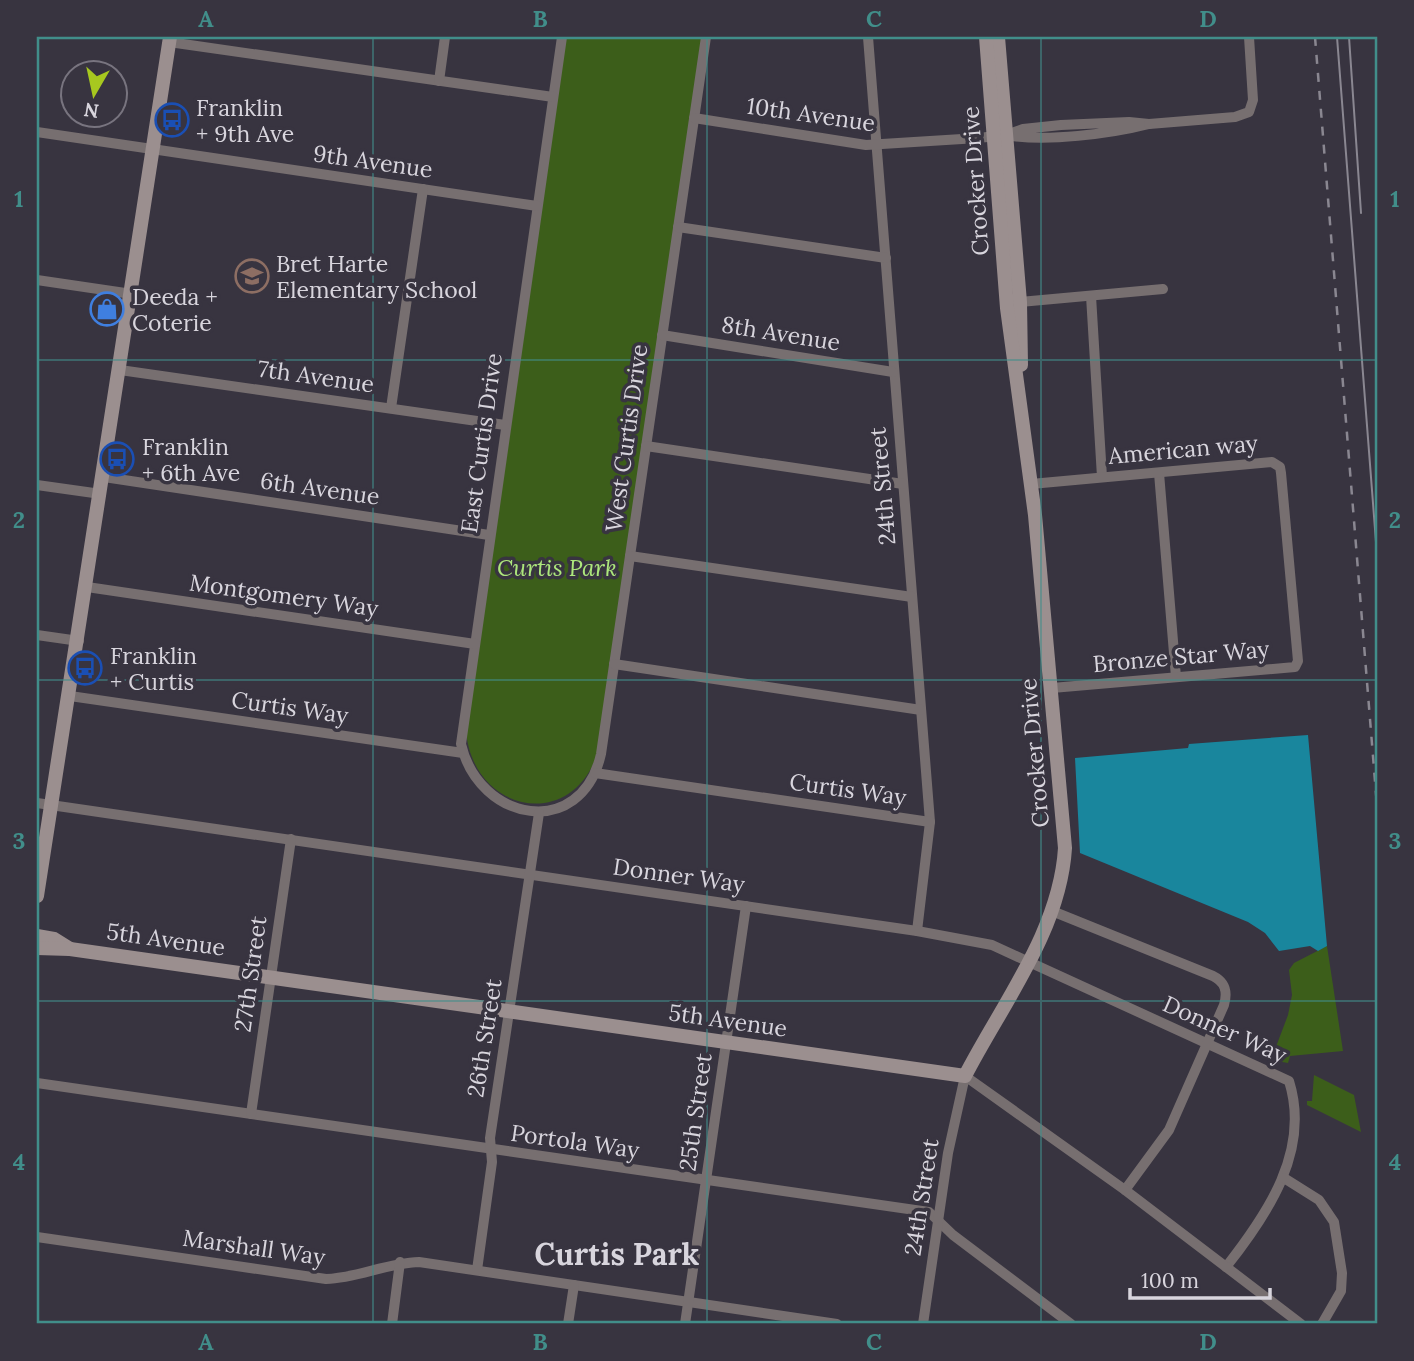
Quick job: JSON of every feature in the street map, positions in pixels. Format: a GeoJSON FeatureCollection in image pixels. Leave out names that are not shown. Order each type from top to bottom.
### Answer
{"type":"FeatureCollection","features":[{"type":"Feature","properties":{"kind":"street"},"geometry":{"type":"LineString","coordinates":[[439,81],[445,37]]}},
{"type":"Feature","properties":{"kind":"street","name":"East Curtis Drive"},"geometry":{"type":"LineString","coordinates":[[539,813],[516,810],[478,784],[463,753],[461,733],[562,37]]}},
{"type":"Feature","properties":{"kind":"street","name":"West Curtis Drive"},"geometry":{"type":"LineString","coordinates":[[539,813],[573,800],[595,773],[614,664],[706,37]]}},
{"type":"Feature","properties":{"kind":"street","name":"24th Street"},"geometry":{"type":"LineString","coordinates":[[868,37],[930,822],[916,931]]}},
{"type":"Feature","properties":{"kind":"street","name":"Crocker Drive"},"geometry":{"type":"LineString","coordinates":[[986,37],[1020,302],[1021,405]]}},
{"type":"Feature","properties":{"kind":"street","name":"Crocker Drive"},"geometry":{"type":"LineString","coordinates":[[965,1076],[1052,911],[1061,882],[1065,848],[1031,484],[1007,308],[998,37]]}},
{"type":"Feature","properties":{"kind":"street","name":"10th Avenue"},"geometry":{"type":"LineString","coordinates":[[694,118],[877,145],[1000,136],[1025,138],[1235,117],[1249,112],[1253,100],[1248,37]]}},
{"type":"Feature","properties":{"kind":"street"},"geometry":{"type":"LineString","coordinates":[[37,896],[79,641],[170,39],[553,97]]}},
{"type":"Feature","properties":{"kind":"street","name":"9th Avenue"},"geometry":{"type":"LineString","coordinates":[[37,132],[537,206]]}},
{"type":"Feature","properties":{"kind":"street"},"geometry":{"type":"LineString","coordinates":[[391,408],[423,189]]}},
{"type":"Feature","properties":{"kind":"street"},"geometry":{"type":"LineString","coordinates":[[678,227],[886,258]]}},
{"type":"Feature","properties":{"kind":"street"},"geometry":{"type":"LineString","coordinates":[[37,280],[132,295]]}},
{"type":"Feature","properties":{"kind":"street"},"geometry":{"type":"LineString","coordinates":[[1020,302],[1163,289]]}},
{"type":"Feature","properties":{"kind":"street"},"geometry":{"type":"LineString","coordinates":[[1091,296],[1096,401],[1104,465],[1102,477]]}},
{"type":"Feature","properties":{"kind":"street","name":"8th Avenue"},"geometry":{"type":"LineString","coordinates":[[662,335],[893,372]]}},
{"type":"Feature","properties":{"kind":"street","name":"7th Avenue"},"geometry":{"type":"LineString","coordinates":[[120,370],[505,425]]}},
{"type":"Feature","properties":{"kind":"street"},"geometry":{"type":"LineString","coordinates":[[646,446],[903,484]]}},
{"type":"Feature","properties":{"kind":"street","name":"American way"},"geometry":{"type":"LineString","coordinates":[[1031,484],[1276,463],[1280,467],[1283,482],[1292,566]]}},
{"type":"Feature","properties":{"kind":"street"},"geometry":{"type":"LineString","coordinates":[[1158,473],[1176,677]]}},
{"type":"Feature","properties":{"kind":"street","name":"6th Avenue"},"geometry":{"type":"LineString","coordinates":[[104,477],[489,535]]}},
{"type":"Feature","properties":{"kind":"street"},"geometry":{"type":"LineString","coordinates":[[37,485],[101,494]]}},
{"type":"Feature","properties":{"kind":"street"},"geometry":{"type":"LineString","coordinates":[[630,556],[912,597]]}},
{"type":"Feature","properties":{"kind":"street","name":"Bronze Star Way"},"geometry":{"type":"LineString","coordinates":[[1052,688],[1295,667],[1298,661],[1292,566]]}},
{"type":"Feature","properties":{"kind":"street","name":"Montgomery Way"},"geometry":{"type":"LineString","coordinates":[[87,587],[475,644]]}},
{"type":"Feature","properties":{"kind":"street"},"geometry":{"type":"LineString","coordinates":[[37,635],[79,641]]}},
{"type":"Feature","properties":{"kind":"street"},"geometry":{"type":"LineString","coordinates":[[614,664],[921,710]]}},
{"type":"Feature","properties":{"kind":"street","name":"Curtis Way"},"geometry":{"type":"LineString","coordinates":[[70,696],[463,753]]}},
{"type":"Feature","properties":{"kind":"street","name":"Curtis Way"},"geometry":{"type":"LineString","coordinates":[[595,773],[930,822]]}},
{"type":"Feature","properties":{"kind":"street","name":"Donner Way"},"geometry":{"type":"LineString","coordinates":[[37,803],[987,943],[1289,1081],[1293,1121],[1284,1178]]}},
{"type":"Feature","properties":{"kind":"street","name":"26th Street"},"geometry":{"type":"LineString","coordinates":[[477,1270],[492,1162],[490,1138],[539,813]]}},
{"type":"Feature","properties":{"kind":"street","name":"27th Street"},"geometry":{"type":"LineString","coordinates":[[251,1114],[291,839]]}},
{"type":"Feature","properties":{"kind":"street","name":"25th Street"},"geometry":{"type":"LineString","coordinates":[[685,1324],[747,906]]}},
{"type":"Feature","properties":{"kind":"street"},"geometry":{"type":"LineString","coordinates":[[1052,911],[1220,980],[1226,989],[1226,998],[1169,1130],[1125,1190]]}},
{"type":"Feature","properties":{"kind":"street","name":"5th Avenue"},"geometry":{"type":"LineString","coordinates":[[37,936],[54,939],[70,949]]}},
{"type":"Feature","properties":{"kind":"street","name":"5th Avenue"},"geometry":{"type":"LineString","coordinates":[[37,948],[70,949],[965,1076],[1125,1190],[1301,1324]]}},
{"type":"Feature","properties":{"kind":"street","name":"24th Street"},"geometry":{"type":"LineString","coordinates":[[923,1324],[948,1153],[965,1076]]}},
{"type":"Feature","properties":{"kind":"street","name":"Portola Way"},"geometry":{"type":"LineString","coordinates":[[37,1083],[929,1213],[1071,1324]]}},
{"type":"Feature","properties":{"kind":"street"},"geometry":{"type":"LineString","coordinates":[[1226,1267],[1269,1210],[1284,1178],[1319,1200],[1334,1222],[1342,1273],[1341,1291],[1322,1324]]}},
{"type":"Feature","properties":{"kind":"street","name":"Marshall Way"},"geometry":{"type":"LineString","coordinates":[[37,1237],[326,1279],[355,1276],[400,1262],[419,1262],[804,1322],[837,1324]]}},
{"type":"Feature","properties":{"kind":"street"},"geometry":{"type":"LineString","coordinates":[[392,1324],[400,1262]]}},
{"type":"Feature","properties":{"kind":"street"},"geometry":{"type":"LineString","coordinates":[[568,1324],[574,1285]]}},
{"type":"Feature","properties":{"kind":"green space","name":"Curtis Park"},"geometry":{"type":"Polygon","coordinates":[[[566,37],[702,37],[598,752],[585,778],[567,794],[547,803],[525,803],[504,795],[486,780],[473,759],[466,731],[566,37]]]}},
{"type":"Feature","properties":{"kind":"green space"},"geometry":{"type":"Polygon","coordinates":[[[1327,946],[1343,1051],[1290,1056],[1288,1063],[1271,1060],[1288,1015],[1292,995],[1289,970],[1294,963],[1327,946]]]}},
{"type":"Feature","properties":{"kind":"green space"},"geometry":{"type":"Polygon","coordinates":[[[1314,1075],[1354,1095],[1361,1132],[1307,1105],[1307,1101],[1312,1101],[1314,1075]]]}},
{"type":"Feature","properties":{"kind":"water"},"geometry":{"type":"Polygon","coordinates":[[[1308,735],[1327,946],[1318,951],[1310,946],[1279,951],[1265,933],[1248,922],[1080,853],[1075,758],[1188,748],[1189,744],[1308,735]]]}},
{"type":"Feature","properties":{"kind":"tram line"},"geometry":{"type":"LineString","coordinates":[[1337,37],[1377,555]]}},
{"type":"Feature","properties":{"kind":"tram line"},"geometry":{"type":"LineString","coordinates":[[1349,37],[1361,213]]}},
{"type":"Feature","properties":{"kind":"railway"},"geometry":{"type":"LineString","coordinates":[[1315,37],[1377,806]]}},
{"type":"Feature","properties":{"kind":"place","name":"Franklin + 9th Ave"},"geometry":{"type":"Point","coordinates":[172,120]}},
{"type":"Feature","properties":{"kind":"place","name":"Bret Harte Elementary School"},"geometry":{"type":"Point","coordinates":[252,276]}},
{"type":"Feature","properties":{"kind":"place","name":"Deeda + Coterie"},"geometry":{"type":"Point","coordinates":[107,309]}},
{"type":"Feature","properties":{"kind":"place","name":"Franklin + 6th Ave"},"geometry":{"type":"Point","coordinates":[117,459]}},
{"type":"Feature","properties":{"kind":"place","name":"Franklin + Curtis"},"geometry":{"type":"Point","coordinates":[85,668]}},
{"type":"Feature","properties":{"kind":"district","name":"Curtis Park"},"geometry":{"type":"Point","coordinates":[617,1254]}}]}
